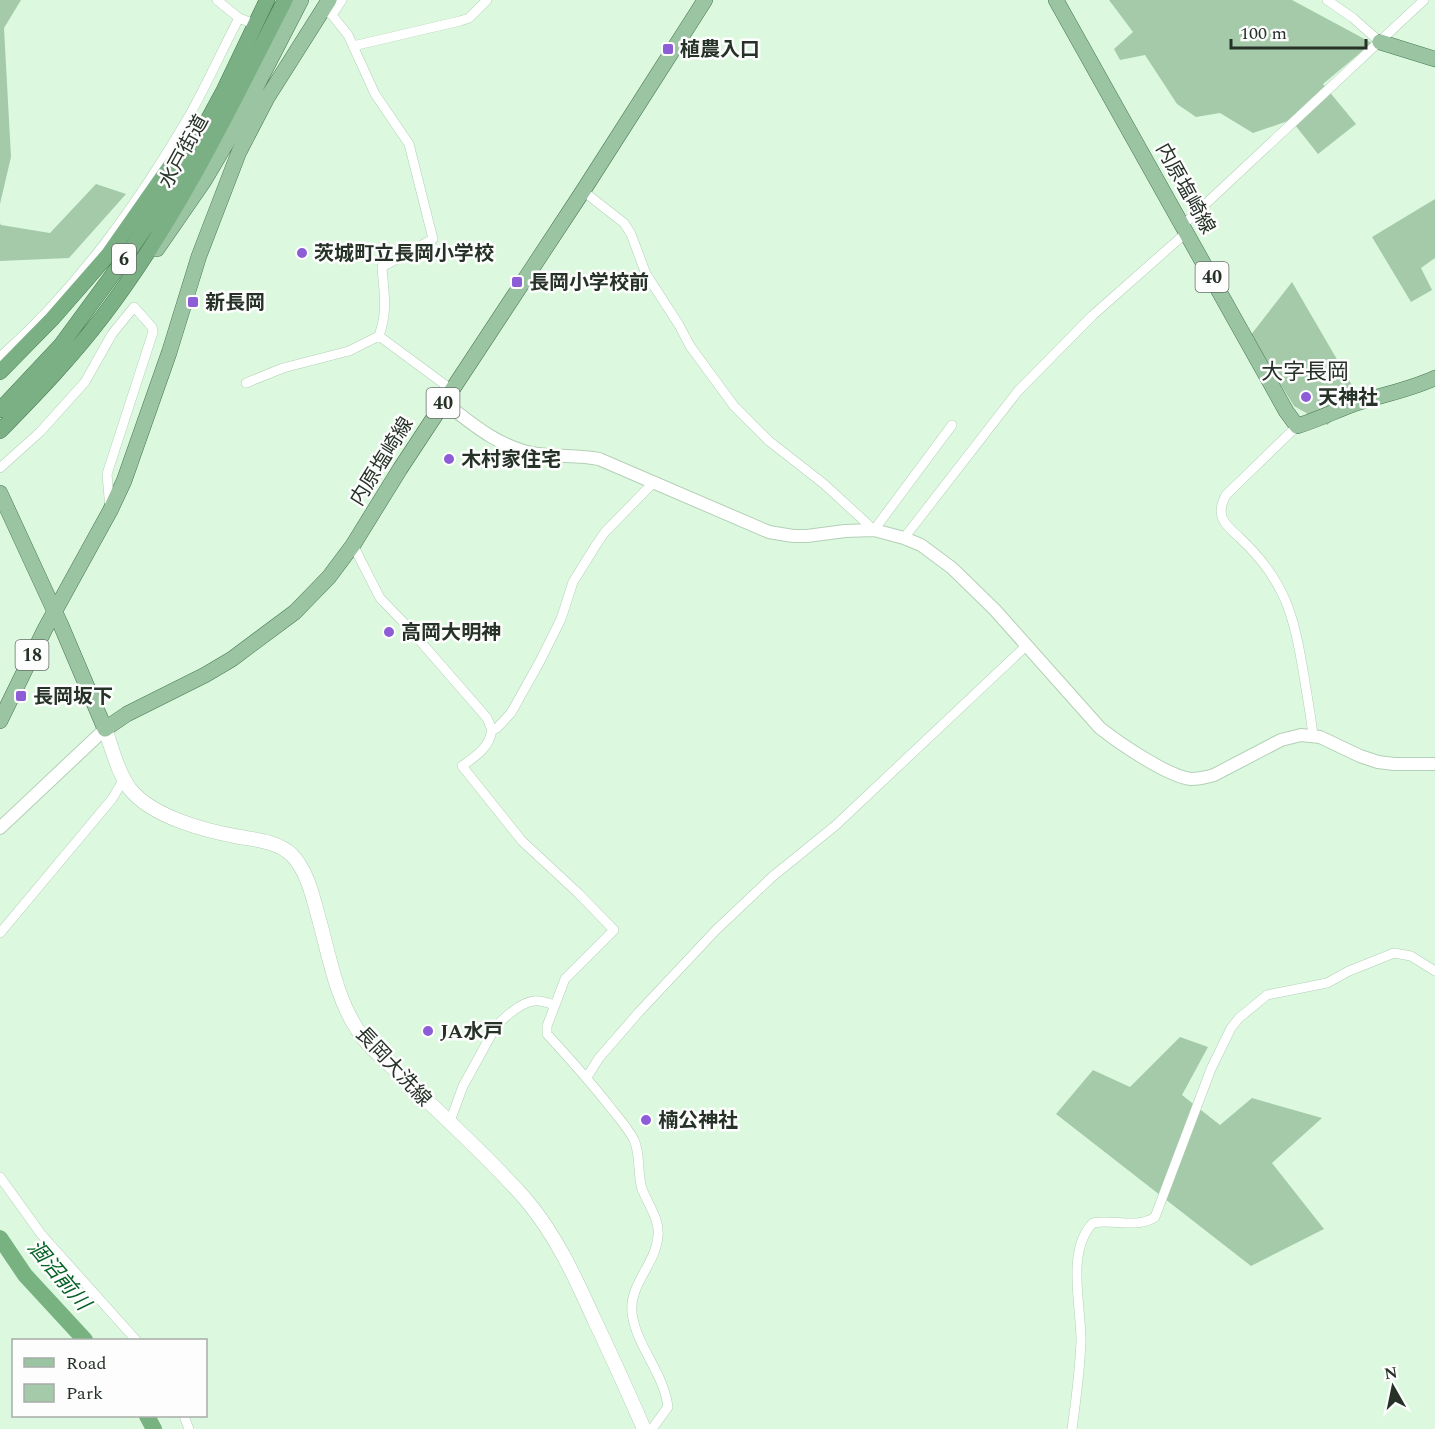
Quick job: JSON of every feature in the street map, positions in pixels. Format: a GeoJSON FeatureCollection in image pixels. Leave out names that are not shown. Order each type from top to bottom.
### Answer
{"type":"FeatureCollection","features":[{"type":"Feature","properties":{"kind":"highway","name":"6"},"geometry":{"type":"LineString","coordinates":[[0,410],[61,345],[122,262],[166,196],[224,90],[267,0]]}},
{"type":"Feature","properties":{"kind":"highway","name":"水戸街道"},"geometry":{"type":"LineString","coordinates":[[104,315],[190,182],[233,105],[285,0]]}},
{"type":"Feature","properties":{"kind":"highway"},"geometry":{"type":"LineString","coordinates":[[0,372],[52,319],[108,255],[224,90]]}},
{"type":"Feature","properties":{"kind":"highway","name":"6"},"geometry":{"type":"LineString","coordinates":[[0,431],[66,362],[104,315]]}},
{"type":"Feature","properties":{"kind":"main road"},"geometry":{"type":"LineString","coordinates":[[104,315],[157,249],[204,181],[233,132],[301,0]]}},
{"type":"Feature","properties":{"kind":"main road"},"geometry":{"type":"LineString","coordinates":[[55,612],[110,511],[147,419],[199,256],[218,205],[239,152],[267,98],[309,0]]}},
{"type":"Feature","properties":{"kind":"main road","name":"内原塩崎線"},"geometry":{"type":"LineString","coordinates":[[105,729],[127,714],[205,675],[260,639],[313,595],[353,545],[448,396],[584,191],[705,0]]}},
{"type":"Feature","properties":{"kind":"main road","name":"内原塩崎線"},"geometry":{"type":"LineString","coordinates":[[1056,0],[1286,411],[1297,426]]}},
{"type":"Feature","properties":{"kind":"main road"},"geometry":{"type":"LineString","coordinates":[[267,98],[328,8]]}},
{"type":"Feature","properties":{"kind":"main road"},"geometry":{"type":"LineString","coordinates":[[1380,42],[1435,59]]}},
{"type":"Feature","properties":{"kind":"main road"},"geometry":{"type":"LineString","coordinates":[[1297,426],[1435,378]]}},
{"type":"Feature","properties":{"kind":"main road"},"geometry":{"type":"LineString","coordinates":[[0,493],[55,612],[105,729]]}},
{"type":"Feature","properties":{"kind":"main road","name":"18"},"geometry":{"type":"LineString","coordinates":[[0,721],[55,612]]}},
{"type":"Feature","properties":{"kind":"main road","name":"長岡大洗線"},"geometry":{"type":"LineString","coordinates":[[105,729],[124,779],[137,796],[164,814],[225,834],[279,846],[291,855],[306,878],[343,1002],[358,1031],[449,1124],[514,1186],[544,1222],[557,1241],[644,1429]]}},
{"type":"Feature","properties":{"kind":"street"},"geometry":{"type":"LineString","coordinates":[[217,0],[239,18],[254,24]]}},
{"type":"Feature","properties":{"kind":"street"},"geometry":{"type":"LineString","coordinates":[[246,383],[283,368],[349,351],[379,336],[386,308],[382,267],[433,239],[408,144],[375,94],[353,46],[342,26],[328,8],[342,0]]}},
{"type":"Feature","properties":{"kind":"street"},"geometry":{"type":"LineString","coordinates":[[353,46],[470,18],[487,0]]}},
{"type":"Feature","properties":{"kind":"street"},"geometry":{"type":"LineString","coordinates":[[1328,0],[1380,42]]}},
{"type":"Feature","properties":{"kind":"street"},"geometry":{"type":"LineString","coordinates":[[904,538],[1018,391],[1093,315],[1424,0]]}},
{"type":"Feature","properties":{"kind":"street"},"geometry":{"type":"LineString","coordinates":[[0,357],[66,291],[121,223],[190,114],[239,18]]}},
{"type":"Feature","properties":{"kind":"street"},"geometry":{"type":"LineString","coordinates":[[584,191],[624,223],[631,234],[646,274],[690,346],[734,406],[769,441],[824,484],[874,530]]}},
{"type":"Feature","properties":{"kind":"street"},"geometry":{"type":"LineString","coordinates":[[0,468],[40,432],[86,382],[112,334],[134,307],[152,327],[153,332],[107,474],[110,511]]}},
{"type":"Feature","properties":{"kind":"street"},"geometry":{"type":"LineString","coordinates":[[379,336],[501,442],[537,454],[599,459],[760,529],[780,534],[807,536],[874,530],[921,545],[952,568],[1027,645],[1101,728],[1113,738],[1182,777],[1192,779],[1214,775],[1291,736],[1313,736],[1378,762],[1435,764]]}},
{"type":"Feature","properties":{"kind":"street"},"geometry":{"type":"LineString","coordinates":[[874,530],[952,425]]}},
{"type":"Feature","properties":{"kind":"street"},"geometry":{"type":"LineString","coordinates":[[1297,426],[1226,495],[1221,504],[1221,514],[1224,523],[1264,564],[1279,586],[1289,607],[1297,634],[1313,736]]}},
{"type":"Feature","properties":{"kind":"street"},"geometry":{"type":"LineString","coordinates":[[492,730],[497,728],[511,713],[561,619],[573,582],[596,545],[605,532],[654,482]]}},
{"type":"Feature","properties":{"kind":"street"},"geometry":{"type":"LineString","coordinates":[[353,545],[380,598],[487,718],[492,730],[490,739],[486,746],[462,766],[522,841],[614,930],[565,979],[547,1026],[548,1034],[586,1077],[634,1141],[640,1183],[657,1223],[657,1243],[637,1283],[632,1306],[635,1325],[657,1369],[667,1398],[668,1407],[652,1429]]}},
{"type":"Feature","properties":{"kind":"street"},"geometry":{"type":"LineString","coordinates":[[586,1077],[599,1058],[639,1012],[716,930],[772,877],[836,825],[1027,645]]}},
{"type":"Feature","properties":{"kind":"street"},"geometry":{"type":"LineString","coordinates":[[0,828],[105,729]]}},
{"type":"Feature","properties":{"kind":"street"},"geometry":{"type":"LineString","coordinates":[[0,933],[112,799],[124,779]]}},
{"type":"Feature","properties":{"kind":"street"},"geometry":{"type":"LineString","coordinates":[[1072,1429],[1080,1361],[1078,1265],[1082,1237],[1094,1223],[1105,1220],[1148,1222],[1155,1217],[1211,1069],[1231,1028],[1239,1018],[1267,995],[1327,983],[1349,971],[1394,953],[1411,956],[1435,971]]}},
{"type":"Feature","properties":{"kind":"street"},"geometry":{"type":"LineString","coordinates":[[449,1124],[463,1086],[496,1026],[530,1001],[538,1000],[554,1005]]}},
{"type":"Feature","properties":{"kind":"street"},"geometry":{"type":"LineString","coordinates":[[0,1177],[41,1234],[134,1339]]}},
{"type":"Feature","properties":{"kind":"green space"},"geometry":{"type":"Polygon","coordinates":[[[0,0],[21,0],[4,28],[11,157],[0,204],[0,0]]]}},
{"type":"Feature","properties":{"kind":"green space"},"geometry":{"type":"Polygon","coordinates":[[[1109,0],[1292,0],[1372,43],[1323,84],[1356,124],[1318,154],[1291,120],[1253,133],[1220,113],[1196,117],[1177,104],[1145,55],[1120,60],[1114,49],[1133,32],[1109,0]]]}},
{"type":"Feature","properties":{"kind":"green space"},"geometry":{"type":"Polygon","coordinates":[[[96,184],[126,194],[69,258],[0,261],[0,223],[50,233],[96,184]]]}},
{"type":"Feature","properties":{"kind":"green space"},"geometry":{"type":"Polygon","coordinates":[[[1435,199],[1435,258],[1421,268],[1432,290],[1411,302],[1372,237],[1435,199]]]}},
{"type":"Feature","properties":{"kind":"green space"},"geometry":{"type":"Polygon","coordinates":[[[1292,282],[1360,399],[1327,425],[1294,406],[1250,336],[1292,282]]]}},
{"type":"Feature","properties":{"kind":"green space"},"geometry":{"type":"Polygon","coordinates":[[[1180,1037],[1208,1047],[1182,1095],[1220,1125],[1252,1098],[1322,1118],[1272,1163],[1324,1229],[1251,1266],[1056,1114],[1093,1070],[1130,1087],[1180,1037]]]}},
{"type":"Feature","properties":{"kind":"waterway","name":"涸沼前川"},"geometry":{"type":"LineString","coordinates":[[0,1238],[25,1275],[84,1339]]}},
{"type":"Feature","properties":{"kind":"waterway","name":"涸沼前川"},"geometry":{"type":"LineString","coordinates":[[148,1417],[154,1429]]}},
{"type":"Feature","properties":{"kind":"place","name":"植農入口"},"geometry":{"type":"Point","coordinates":[668,49]}},
{"type":"Feature","properties":{"kind":"place","name":"茨城町立長岡小学校"},"geometry":{"type":"Point","coordinates":[302,253]}},
{"type":"Feature","properties":{"kind":"place","name":"長岡小学校前"},"geometry":{"type":"Point","coordinates":[517,282]}},
{"type":"Feature","properties":{"kind":"place","name":"新長岡"},"geometry":{"type":"Point","coordinates":[193,302]}},
{"type":"Feature","properties":{"kind":"place","name":"天神社"},"geometry":{"type":"Point","coordinates":[1306,397]}},
{"type":"Feature","properties":{"kind":"place","name":"木村家住宅"},"geometry":{"type":"Point","coordinates":[449,459]}},
{"type":"Feature","properties":{"kind":"place","name":"高岡大明神"},"geometry":{"type":"Point","coordinates":[389,632]}},
{"type":"Feature","properties":{"kind":"place","name":"長岡坂下"},"geometry":{"type":"Point","coordinates":[21,696]}},
{"type":"Feature","properties":{"kind":"place","name":"JA水戸"},"geometry":{"type":"Point","coordinates":[428,1031]}},
{"type":"Feature","properties":{"kind":"place","name":"楠公神社"},"geometry":{"type":"Point","coordinates":[646,1120]}},
{"type":"Feature","properties":{"kind":"district","name":"大字長岡"},"geometry":{"type":"Point","coordinates":[1305,371]}}]}
